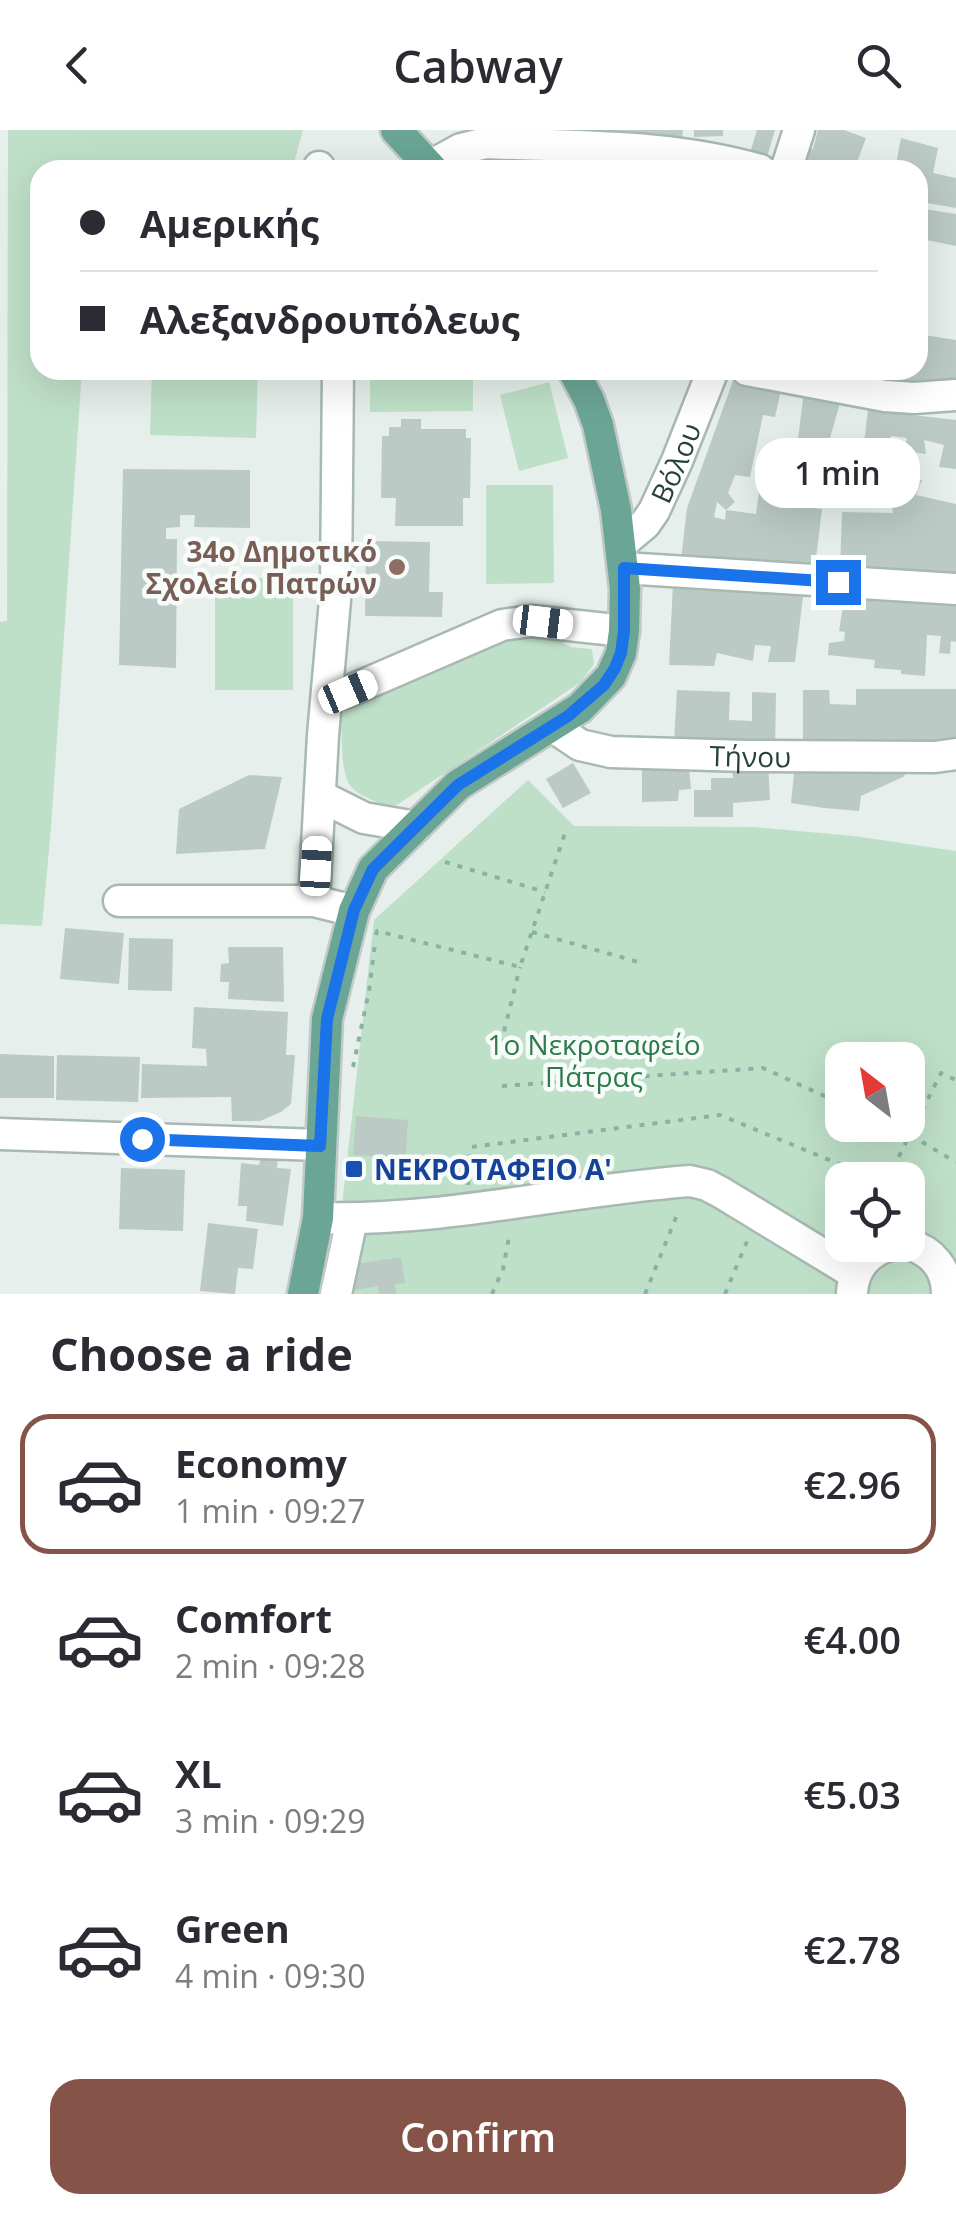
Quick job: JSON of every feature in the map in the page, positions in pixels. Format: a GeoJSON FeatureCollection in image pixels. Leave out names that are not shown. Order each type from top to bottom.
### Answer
{"type":"FeatureCollection","features":[{"type":"Feature","properties":{"kind":"main road"},"geometry":{"type":"LineString","coordinates":[[396,130],[424,160]]}},
{"type":"Feature","properties":{"kind":"main road"},"geometry":{"type":"LineString","coordinates":[[303,1294],[318,1218],[327,1019],[354,910],[373,869],[458,785],[592,698],[611,676],[621,653],[622,556],[602,441],[578,380]]}},
{"type":"Feature","properties":{"kind":"street"},"geometry":{"type":"LineString","coordinates":[[789,160],[799,130]]}},
{"type":"Feature","properties":{"kind":"street"},"geometry":{"type":"LineString","coordinates":[[440,160],[461,139],[486,144],[574,138],[725,160]]}},
{"type":"Feature","properties":{"kind":"street"},"geometry":{"type":"LineString","coordinates":[[314,901],[336,589],[338,380]]}},
{"type":"Feature","properties":{"kind":"street","name":"Βόλου"},"geometry":{"type":"LineString","coordinates":[[622,556],[654,511],[709,380]]}},
{"type":"Feature","properties":{"kind":"street"},"geometry":{"type":"LineString","coordinates":[[796,380],[885,396],[956,395]]}},
{"type":"Feature","properties":{"kind":"street"},"geometry":{"type":"LineString","coordinates":[[622,556],[956,590]]}},
{"type":"Feature","properties":{"kind":"street"},"geometry":{"type":"LineString","coordinates":[[327,696],[348,692],[502,625],[532,622],[624,631]]}},
{"type":"Feature","properties":{"kind":"street","name":"Τήνου"},"geometry":{"type":"LineString","coordinates":[[552,726],[580,745],[611,752],[746,756],[956,754]]}},
{"type":"Feature","properties":{"kind":"street"},"geometry":{"type":"LineString","coordinates":[[320,796],[364,818],[416,827]]}},
{"type":"Feature","properties":{"kind":"street"},"geometry":{"type":"LineString","coordinates":[[120,901],[314,901],[354,910]]}},
{"type":"Feature","properties":{"kind":"street"},"geometry":{"type":"LineString","coordinates":[[0,1134],[320,1146]]}},
{"type":"Feature","properties":{"kind":"street"},"geometry":{"type":"LineString","coordinates":[[318,1218],[466,1210],[690,1182],[707,1185],[763,1218],[854,1284]]}},
{"type":"Feature","properties":{"kind":"street"},"geometry":{"type":"LineString","coordinates":[[336,1294],[352,1219]]}},
{"type":"Feature","properties":{"kind":"street"},"geometry":{"type":"LineString","coordinates":[[925,1252],[940,1265],[948,1294]]}},
{"type":"Feature","properties":{"kind":"path"},"geometry":{"type":"LineString","coordinates":[[501,1044],[520,967],[566,830]]}},
{"type":"Feature","properties":{"kind":"path"},"geometry":{"type":"LineString","coordinates":[[445,862],[546,892]]}},
{"type":"Feature","properties":{"kind":"path"},"geometry":{"type":"LineString","coordinates":[[350,1078],[377,931],[520,967]]}},
{"type":"Feature","properties":{"kind":"path"},"geometry":{"type":"LineString","coordinates":[[532,932],[642,963]]}},
{"type":"Feature","properties":{"kind":"path"},"geometry":{"type":"LineString","coordinates":[[502,1086],[763,1068],[825,1096]]}},
{"type":"Feature","properties":{"kind":"path"},"geometry":{"type":"LineString","coordinates":[[925,1106],[942,1073],[956,1080]]}},
{"type":"Feature","properties":{"kind":"path"},"geometry":{"type":"LineString","coordinates":[[466,1210],[471,1147],[720,1115],[834,1162]]}},
{"type":"Feature","properties":{"kind":"path"},"geometry":{"type":"LineString","coordinates":[[921,1142],[956,1162]]}},
{"type":"Feature","properties":{"kind":"path"},"geometry":{"type":"LineString","coordinates":[[645,1294],[690,1182]]}},
{"type":"Feature","properties":{"kind":"path"},"geometry":{"type":"LineString","coordinates":[[492,1294],[504,1269],[515,1204]]}},
{"type":"Feature","properties":{"kind":"path"},"geometry":{"type":"LineString","coordinates":[[724,1294],[746,1242],[763,1218]]}},
{"type":"Feature","properties":{"kind":"green space"},"geometry":{"type":"Polygon","coordinates":[[[8,130],[303,130],[295,160],[30,160],[30,380],[81,380],[42,926],[0,924],[0,622],[7,621],[8,130]]]}},
{"type":"Feature","properties":{"kind":"green space"},"geometry":{"type":"Polygon","coordinates":[[[152,380],[258,380],[256,438],[150,435],[152,380]]]}},
{"type":"Feature","properties":{"kind":"green space"},"geometry":{"type":"Polygon","coordinates":[[[370,380],[473,380],[473,411],[370,412],[370,380]]]}},
{"type":"Feature","properties":{"kind":"green space"},"geometry":{"type":"Polygon","coordinates":[[[549,382],[568,458],[519,471],[500,395],[549,382]]]}},
{"type":"Feature","properties":{"kind":"green space"},"geometry":{"type":"Polygon","coordinates":[[[486,485],[553,485],[554,583],[486,584],[486,485]]]}},
{"type":"Feature","properties":{"kind":"green space"},"geometry":{"type":"Polygon","coordinates":[[[215,578],[293,578],[293,690],[215,690],[215,578]]]}},
{"type":"Feature","properties":{"kind":"green space"},"geometry":{"type":"Polygon","coordinates":[[[538,629],[571,647],[592,649],[594,664],[581,682],[397,805],[380,804],[350,785],[345,775],[341,709],[436,656],[538,629]]]}},
{"type":"Feature","properties":{"kind":"green space","name":"1o Νεκροταφείο Πάτρας"},"geometry":{"type":"Polygon","coordinates":[[[528,780],[574,826],[754,827],[956,851],[956,1294],[332,1294],[374,920],[528,780]]]}},
{"type":"Feature","properties":{"kind":"building"},"geometry":{"type":"Polygon","coordinates":[[[586,130],[683,130],[682,140],[585,135],[586,130]]]}},
{"type":"Feature","properties":{"kind":"building"},"geometry":{"type":"Polygon","coordinates":[[[694,130],[723,130],[723,136],[694,137],[694,130]]]}},
{"type":"Feature","properties":{"kind":"building"},"geometry":{"type":"Polygon","coordinates":[[[757,130],[775,130],[767,157],[750,153],[757,130]]]}},
{"type":"Feature","properties":{"kind":"building"},"geometry":{"type":"Polygon","coordinates":[[[818,130],[844,130],[866,138],[858,160],[792,158],[797,144],[813,149],[818,130]]]}},
{"type":"Feature","properties":{"kind":"building"},"geometry":{"type":"Polygon","coordinates":[[[901,138],[938,148],[933,173],[956,178],[956,208],[928,203],[928,160],[897,160],[901,138]]]}},
{"type":"Feature","properties":{"kind":"building"},"geometry":{"type":"Polygon","coordinates":[[[928,210],[956,214],[956,246],[928,240],[928,210]]]}},
{"type":"Feature","properties":{"kind":"building"},"geometry":{"type":"Polygon","coordinates":[[[928,336],[956,340],[956,382],[909,385],[876,380],[928,380],[928,336]]]}},
{"type":"Feature","properties":{"kind":"building"},"geometry":{"type":"Polygon","coordinates":[[[733,380],[742,380],[781,390],[775,417],[763,415],[750,477],[735,475],[728,493],[735,502],[726,510],[756,514],[760,484],[788,488],[786,505],[822,509],[814,575],[681,559],[687,508],[733,380]],[[717,502],[714,517],[725,520],[726,510],[717,502]]]}},
{"type":"Feature","properties":{"kind":"building"},"geometry":{"type":"Polygon","coordinates":[[[803,398],[841,400],[823,462],[809,459],[809,447],[797,448],[803,398]]]}},
{"type":"Feature","properties":{"kind":"building"},"geometry":{"type":"Polygon","coordinates":[[[868,410],[956,420],[956,469],[939,467],[944,445],[924,440],[926,454],[904,451],[907,438],[891,436],[888,455],[863,451],[868,410]]]}},
{"type":"Feature","properties":{"kind":"building"},"geometry":{"type":"Polygon","coordinates":[[[401,419],[421,419],[421,429],[466,429],[466,438],[471,438],[470,498],[463,498],[463,526],[395,526],[396,498],[381,498],[382,436],[389,436],[389,427],[401,427],[401,419]]]}},
{"type":"Feature","properties":{"kind":"building"},"geometry":{"type":"Polygon","coordinates":[[[123,469],[250,470],[250,528],[194,527],[195,515],[180,515],[180,527],[166,528],[166,539],[177,539],[176,668],[119,665],[123,469]]]}},
{"type":"Feature","properties":{"kind":"building"},"geometry":{"type":"Polygon","coordinates":[[[883,476],[922,480],[916,495],[956,504],[956,573],[840,570],[842,512],[893,513],[891,501],[881,508],[883,476]]]}},
{"type":"Feature","properties":{"kind":"building","name":"34ο Δημοτικό Σχολείο Πατρών"},"geometry":{"type":"Polygon","coordinates":[[[366,541],[430,542],[429,592],[443,592],[442,617],[365,616],[366,541]]]}},
{"type":"Feature","properties":{"kind":"building"},"geometry":{"type":"Polygon","coordinates":[[[673,583],[803,597],[795,662],[768,662],[771,646],[755,645],[753,661],[717,653],[714,666],[669,665],[673,583]]]}},
{"type":"Feature","properties":{"kind":"building"},"geometry":{"type":"Polygon","coordinates":[[[859,595],[956,606],[956,642],[951,641],[950,654],[939,653],[941,636],[927,635],[925,676],[874,668],[875,660],[828,655],[829,643],[844,641],[845,632],[839,631],[844,601],[858,602],[859,595]]]}},
{"type":"Feature","properties":{"kind":"building"},"geometry":{"type":"Polygon","coordinates":[[[856,689],[956,689],[956,739],[951,739],[951,743],[803,747],[803,690],[829,690],[830,704],[856,705],[856,689]]]}},
{"type":"Feature","properties":{"kind":"building"},"geometry":{"type":"Polygon","coordinates":[[[677,690],[730,692],[729,720],[752,721],[752,692],[776,693],[775,748],[674,743],[677,690]]]}},
{"type":"Feature","properties":{"kind":"building"},"geometry":{"type":"Polygon","coordinates":[[[732,762],[768,763],[770,800],[733,803],[733,817],[694,817],[694,790],[711,790],[711,778],[733,778],[732,762]]]}},
{"type":"Feature","properties":{"kind":"building"},"geometry":{"type":"Polygon","coordinates":[[[573,763],[591,793],[563,808],[546,779],[573,763]]]}},
{"type":"Feature","properties":{"kind":"building"},"geometry":{"type":"Polygon","coordinates":[[[795,764],[900,768],[905,776],[861,796],[859,811],[824,808],[791,803],[795,764]]]}},
{"type":"Feature","properties":{"kind":"building"},"geometry":{"type":"Polygon","coordinates":[[[689,767],[691,789],[679,790],[678,801],[642,802],[642,768],[689,767]]]}},
{"type":"Feature","properties":{"kind":"building"},"geometry":{"type":"Polygon","coordinates":[[[249,775],[282,777],[265,849],[176,854],[179,809],[249,775]]]}},
{"type":"Feature","properties":{"kind":"building"},"geometry":{"type":"Polygon","coordinates":[[[65,928],[124,933],[119,984],[60,979],[65,928]]]}},
{"type":"Feature","properties":{"kind":"building"},"geometry":{"type":"Polygon","coordinates":[[[129,938],[173,939],[172,991],[128,990],[129,938]]]}},
{"type":"Feature","properties":{"kind":"building"},"geometry":{"type":"Polygon","coordinates":[[[228,947],[283,947],[284,1002],[228,999],[229,982],[220,982],[221,964],[229,963],[228,947]]]}},
{"type":"Feature","properties":{"kind":"building"},"geometry":{"type":"Polygon","coordinates":[[[194,1007],[288,1012],[286,1055],[295,1055],[291,1104],[260,1121],[232,1121],[231,1097],[141,1098],[142,1064],[207,1066],[206,1049],[192,1048],[194,1007]]]}},
{"type":"Feature","properties":{"kind":"building"},"geometry":{"type":"Polygon","coordinates":[[[0,1054],[54,1056],[54,1098],[0,1098],[0,1054]]]}},
{"type":"Feature","properties":{"kind":"building"},"geometry":{"type":"Polygon","coordinates":[[[57,1055],[140,1057],[138,1102],[56,1100],[57,1055]]]}},
{"type":"Feature","properties":{"kind":"building"},"geometry":{"type":"Polygon","coordinates":[[[356,1116],[408,1120],[404,1182],[382,1181],[383,1157],[353,1155],[356,1116]]]}},
{"type":"Feature","properties":{"kind":"building"},"geometry":{"type":"Polygon","coordinates":[[[262,1153],[278,1156],[277,1168],[291,1169],[283,1226],[246,1221],[247,1206],[238,1206],[241,1163],[259,1165],[262,1153]]]}},
{"type":"Feature","properties":{"kind":"building"},"geometry":{"type":"Polygon","coordinates":[[[121,1168],[185,1170],[183,1231],[119,1229],[121,1168]]]}},
{"type":"Feature","properties":{"kind":"building"},"geometry":{"type":"Polygon","coordinates":[[[208,1223],[258,1229],[253,1269],[238,1268],[235,1294],[200,1291],[208,1223]]]}},
{"type":"Feature","properties":{"kind":"building"},"geometry":{"type":"Polygon","coordinates":[[[401,1257],[405,1283],[395,1284],[396,1294],[379,1294],[378,1286],[354,1290],[350,1265],[401,1257]]]}},
{"type":"Feature","properties":{"kind":"place","name":"34ο Δημοτικό Σχολείο Πατρών"},"geometry":{"type":"Point","coordinates":[397,567]}},
{"type":"Feature","properties":{"kind":"place","name":"ΝΕΚΡΟΤΑΦΕΙΟ Α'"},"geometry":{"type":"Point","coordinates":[354,1169]}},
{"type":"Feature","properties":{"kind":"route"},"geometry":{"type":"LineString","coordinates":[[142,1139],[320,1146],[327,1019],[354,910],[373,869],[458,785],[580,708],[604,685],[621,653],[624,568],[838,582]]}}]}
